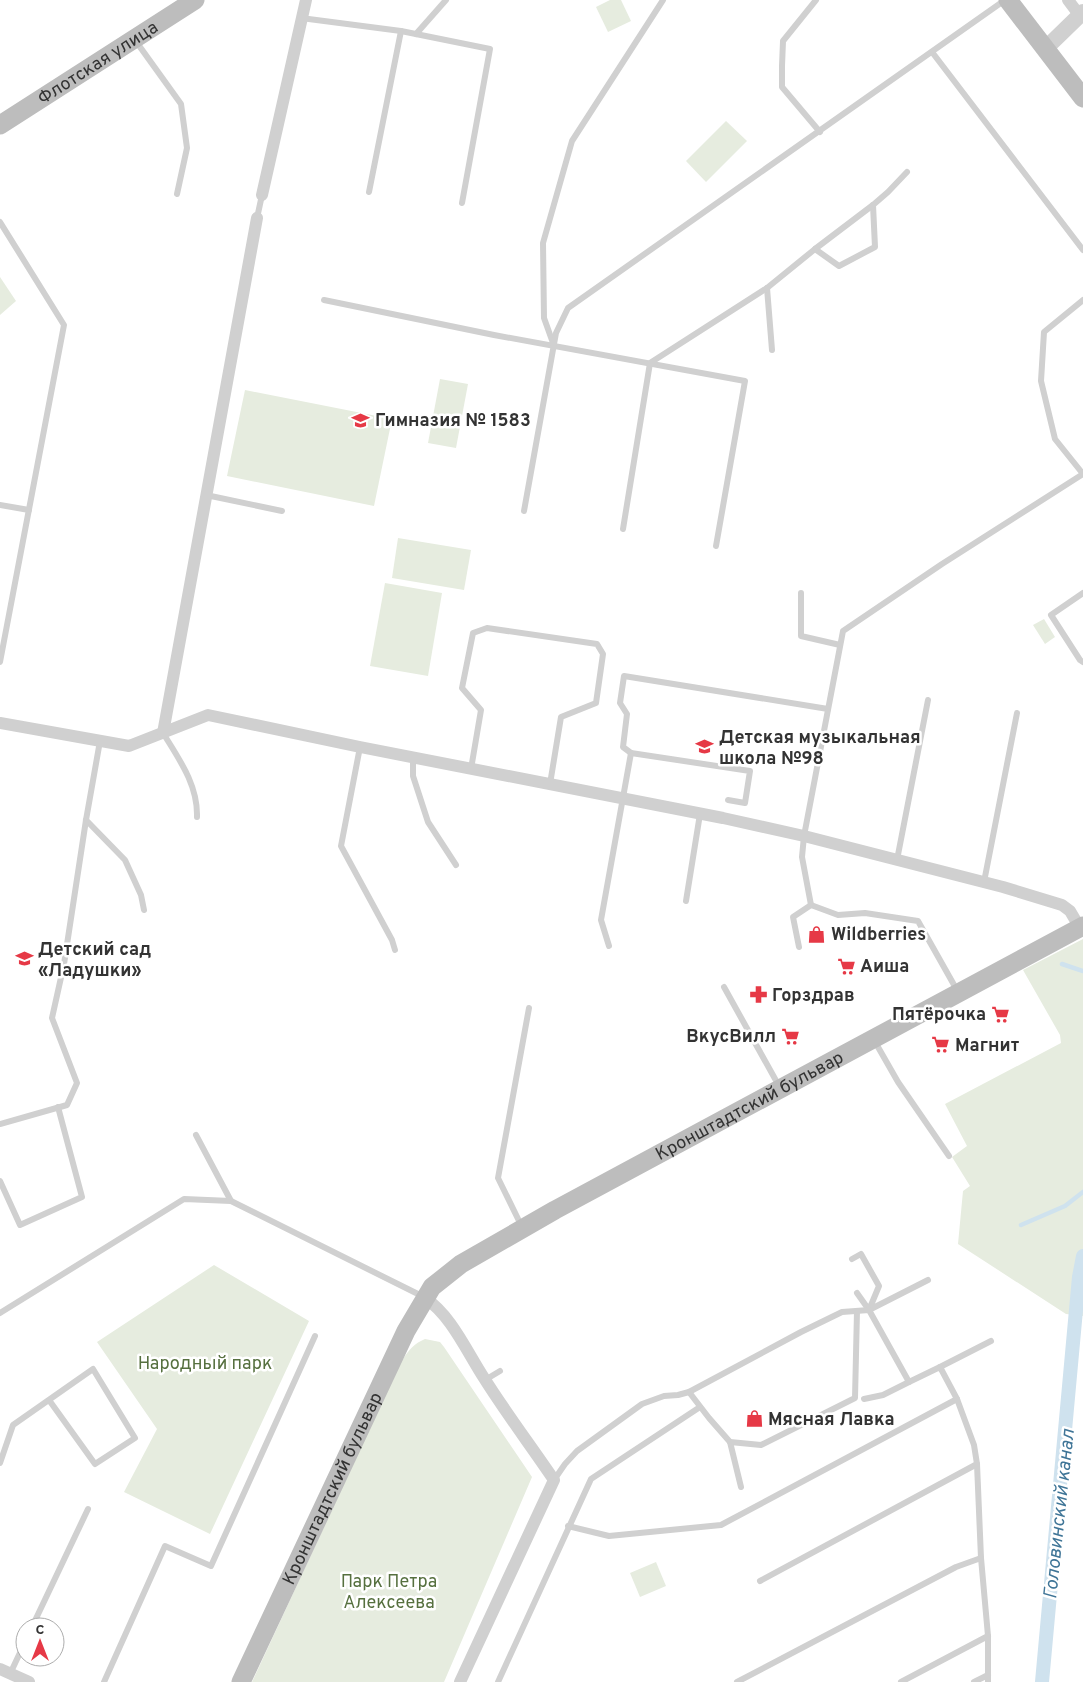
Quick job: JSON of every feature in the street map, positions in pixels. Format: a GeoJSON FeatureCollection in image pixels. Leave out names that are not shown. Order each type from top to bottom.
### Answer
{"type":"FeatureCollection","features":[{"type":"Feature","properties":{"kind":"main road","name":"Флотская улица"},"geometry":{"type":"LineString","coordinates":[[0,125],[195,0]]}},
{"type":"Feature","properties":{"kind":"main road"},"geometry":{"type":"LineString","coordinates":[[1007,0],[1083,98]]}},
{"type":"Feature","properties":{"kind":"main road","name":"Кронштадтский бульвар"},"geometry":{"type":"LineString","coordinates":[[242,1682],[386,1370],[432,1287],[461,1264],[523,1228],[1082,927]]}},
{"type":"Feature","properties":{"kind":"street"},"geometry":{"type":"LineString","coordinates":[[262,195],[306,0]]}},
{"type":"Feature","properties":{"kind":"street"},"geometry":{"type":"LineString","coordinates":[[1045,49],[1082,16],[1068,0]]}},
{"type":"Feature","properties":{"kind":"street"},"geometry":{"type":"LineString","coordinates":[[163,733],[257,218]]}},
{"type":"Feature","properties":{"kind":"street"},"geometry":{"type":"LineString","coordinates":[[0,723],[129,746],[208,715],[804,836],[984,882],[1062,905],[1070,911],[1082,927]]}},
{"type":"Feature","properties":{"kind":"street"},"geometry":{"type":"LineString","coordinates":[[425,1298],[436,1305],[446,1318],[485,1380],[554,1480],[460,1682]]}},
{"type":"Feature","properties":{"kind":"street"},"geometry":{"type":"LineString","coordinates":[[5,1671],[29,1682]]}},
{"type":"Feature","properties":{"kind":"lane"},"geometry":{"type":"LineString","coordinates":[[416,34],[446,0]]}},
{"type":"Feature","properties":{"kind":"lane"},"geometry":{"type":"LineString","coordinates":[[554,344],[544,318],[543,243],[572,141],[664,0]]}},
{"type":"Feature","properties":{"kind":"lane"},"geometry":{"type":"LineString","coordinates":[[816,0],[783,41],[782,87],[820,132]]}},
{"type":"Feature","properties":{"kind":"lane"},"geometry":{"type":"LineString","coordinates":[[524,511],[556,333],[568,308],[1007,0]]}},
{"type":"Feature","properties":{"kind":"lane"},"geometry":{"type":"LineString","coordinates":[[302,18],[401,31],[490,49],[462,203]]}},
{"type":"Feature","properties":{"kind":"lane"},"geometry":{"type":"LineString","coordinates":[[369,192],[401,31]]}},
{"type":"Feature","properties":{"kind":"lane"},"geometry":{"type":"LineString","coordinates":[[134,39],[181,104],[187,148],[177,194]]}},
{"type":"Feature","properties":{"kind":"lane"},"geometry":{"type":"LineString","coordinates":[[932,52],[1083,250]]}},
{"type":"Feature","properties":{"kind":"lane"},"geometry":{"type":"LineString","coordinates":[[623,528],[650,363],[767,288],[814,249],[873,205],[906,172]]}},
{"type":"Feature","properties":{"kind":"lane"},"geometry":{"type":"LineString","coordinates":[[257,218],[262,195]]}},
{"type":"Feature","properties":{"kind":"lane"},"geometry":{"type":"LineString","coordinates":[[814,249],[839,266],[875,247],[873,205]]}},
{"type":"Feature","properties":{"kind":"lane"},"geometry":{"type":"LineString","coordinates":[[0,222],[64,325],[0,662]]}},
{"type":"Feature","properties":{"kind":"lane"},"geometry":{"type":"LineString","coordinates":[[767,288],[772,350]]}},
{"type":"Feature","properties":{"kind":"lane"},"geometry":{"type":"LineString","coordinates":[[324,300],[494,335],[554,344],[745,380],[716,546]]}},
{"type":"Feature","properties":{"kind":"lane"},"geometry":{"type":"LineString","coordinates":[[811,905],[802,857],[804,836],[843,631],[942,564],[1083,474],[1055,439],[1041,381],[1044,332],[1083,300]]}},
{"type":"Feature","properties":{"kind":"lane"},"geometry":{"type":"LineString","coordinates":[[206,494],[282,512]]}},
{"type":"Feature","properties":{"kind":"lane"},"geometry":{"type":"LineString","coordinates":[[0,505],[29,510]]}},
{"type":"Feature","properties":{"kind":"lane"},"geometry":{"type":"LineString","coordinates":[[802,593],[802,636],[840,645]]}},
{"type":"Feature","properties":{"kind":"lane"},"geometry":{"type":"LineString","coordinates":[[1083,593],[1051,615],[1083,662]]}},
{"type":"Feature","properties":{"kind":"lane"},"geometry":{"type":"LineString","coordinates":[[472,768],[481,710],[462,688],[473,633],[487,628],[597,644],[603,654],[596,704],[561,717],[550,784]]}},
{"type":"Feature","properties":{"kind":"lane"},"geometry":{"type":"LineString","coordinates":[[728,800],[745,803],[750,771],[631,753],[623,747],[627,714],[620,703],[624,676],[828,708]]}},
{"type":"Feature","properties":{"kind":"lane"},"geometry":{"type":"LineString","coordinates":[[897,860],[928,700]]}},
{"type":"Feature","properties":{"kind":"lane"},"geometry":{"type":"LineString","coordinates":[[984,882],[1017,713]]}},
{"type":"Feature","properties":{"kind":"lane"},"geometry":{"type":"LineString","coordinates":[[163,733],[190,778],[197,808],[197,817]]}},
{"type":"Feature","properties":{"kind":"lane"},"geometry":{"type":"LineString","coordinates":[[0,1124],[67,1105],[77,1083],[52,1018],[64,964],[100,741]]}},
{"type":"Feature","properties":{"kind":"lane"},"geometry":{"type":"LineString","coordinates":[[360,747],[341,846],[392,940],[395,950]]}},
{"type":"Feature","properties":{"kind":"lane"},"geometry":{"type":"LineString","coordinates":[[609,946],[601,920],[631,753]]}},
{"type":"Feature","properties":{"kind":"lane"},"geometry":{"type":"LineString","coordinates":[[414,757],[413,776],[428,822],[456,864]]}},
{"type":"Feature","properties":{"kind":"lane"},"geometry":{"type":"LineString","coordinates":[[686,901],[700,814]]}},
{"type":"Feature","properties":{"kind":"lane"},"geometry":{"type":"LineString","coordinates":[[86,820],[125,860],[141,895],[144,910]]}},
{"type":"Feature","properties":{"kind":"lane"},"geometry":{"type":"LineString","coordinates":[[799,947],[793,918],[811,905]]}},
{"type":"Feature","properties":{"kind":"lane"},"geometry":{"type":"LineString","coordinates":[[811,905],[838,915],[865,913],[918,921],[959,993]]}},
{"type":"Feature","properties":{"kind":"lane"},"geometry":{"type":"LineString","coordinates":[[724,987],[781,1090]]}},
{"type":"Feature","properties":{"kind":"lane"},"geometry":{"type":"LineString","coordinates":[[523,1228],[498,1178],[528,1008]]}},
{"type":"Feature","properties":{"kind":"lane"},"geometry":{"type":"LineString","coordinates":[[873,1039],[898,1082],[949,1156]]}},
{"type":"Feature","properties":{"kind":"lane"},"geometry":{"type":"LineString","coordinates":[[0,1181],[20,1225],[82,1197],[58,1107]]}},
{"type":"Feature","properties":{"kind":"lane"},"geometry":{"type":"LineString","coordinates":[[196,1135],[231,1200]]}},
{"type":"Feature","properties":{"kind":"lane"},"geometry":{"type":"LineString","coordinates":[[0,1313],[184,1199],[231,1200],[425,1298]]}},
{"type":"Feature","properties":{"kind":"lane"},"geometry":{"type":"LineString","coordinates":[[852,1259],[861,1254],[879,1286],[869,1310]]}},
{"type":"Feature","properties":{"kind":"lane"},"geometry":{"type":"LineString","coordinates":[[554,1480],[577,1451],[642,1404],[664,1396],[689,1392],[842,1312],[869,1310],[928,1280]]}},
{"type":"Feature","properties":{"kind":"lane"},"geometry":{"type":"LineString","coordinates":[[857,1293],[869,1310],[909,1382]]}},
{"type":"Feature","properties":{"kind":"lane"},"geometry":{"type":"LineString","coordinates":[[730,1442],[761,1445],[855,1398],[857,1311]]}},
{"type":"Feature","properties":{"kind":"lane"},"geometry":{"type":"LineString","coordinates":[[104,1682],[165,1546],[211,1566],[315,1336]]}},
{"type":"Feature","properties":{"kind":"lane"},"geometry":{"type":"LineString","coordinates":[[864,1399],[883,1395],[991,1341]]}},
{"type":"Feature","properties":{"kind":"lane"},"geometry":{"type":"LineString","coordinates":[[940,1367],[957,1399],[974,1445],[977,1464],[981,1558],[988,1636],[988,1682]]}},
{"type":"Feature","properties":{"kind":"lane"},"geometry":{"type":"LineString","coordinates":[[0,1463],[13,1424],[93,1369],[135,1438],[95,1464],[49,1400]]}},
{"type":"Feature","properties":{"kind":"lane"},"geometry":{"type":"LineString","coordinates":[[485,1380],[500,1371]]}},
{"type":"Feature","properties":{"kind":"lane"},"geometry":{"type":"LineString","coordinates":[[689,1392],[730,1442],[741,1487]]}},
{"type":"Feature","properties":{"kind":"lane"},"geometry":{"type":"LineString","coordinates":[[568,1526],[609,1536],[721,1525],[957,1399]]}},
{"type":"Feature","properties":{"kind":"lane"},"geometry":{"type":"LineString","coordinates":[[498,1682],[591,1479],[700,1407]]}},
{"type":"Feature","properties":{"kind":"lane"},"geometry":{"type":"LineString","coordinates":[[760,1581],[977,1464]]}},
{"type":"Feature","properties":{"kind":"lane"},"geometry":{"type":"LineString","coordinates":[[37,1617],[88,1509]]}},
{"type":"Feature","properties":{"kind":"lane"},"geometry":{"type":"LineString","coordinates":[[737,1682],[956,1567],[981,1558]]}},
{"type":"Feature","properties":{"kind":"lane"},"geometry":{"type":"LineString","coordinates":[[901,1682],[988,1636]]}},
{"type":"Feature","properties":{"kind":"lane"},"geometry":{"type":"LineString","coordinates":[[5,1671],[15,1656]]}},
{"type":"Feature","properties":{"kind":"lane"},"geometry":{"type":"LineString","coordinates":[[974,1682],[988,1674]]}},
{"type":"Feature","properties":{"kind":"green space"},"geometry":{"type":"Polygon","coordinates":[[[610,0],[621,0],[631,21],[608,32],[596,7],[610,0]]]}},
{"type":"Feature","properties":{"kind":"green space"},"geometry":{"type":"Polygon","coordinates":[[[726,121],[747,141],[706,182],[686,161],[726,121]]]}},
{"type":"Feature","properties":{"kind":"green space"},"geometry":{"type":"Polygon","coordinates":[[[0,277],[16,301],[0,315],[0,277]]]}},
{"type":"Feature","properties":{"kind":"green space"},"geometry":{"type":"Polygon","coordinates":[[[440,379],[468,384],[456,448],[428,443],[440,379]]]}},
{"type":"Feature","properties":{"kind":"green space"},"geometry":{"type":"Polygon","coordinates":[[[245,390],[392,419],[374,506],[227,476],[245,390]]]}},
{"type":"Feature","properties":{"kind":"green space"},"geometry":{"type":"Polygon","coordinates":[[[398,538],[471,550],[464,590],[392,578],[398,538]]]}},
{"type":"Feature","properties":{"kind":"green space"},"geometry":{"type":"Polygon","coordinates":[[[385,583],[442,593],[428,676],[370,666],[385,583]]]}},
{"type":"Feature","properties":{"kind":"green space"},"geometry":{"type":"Polygon","coordinates":[[[1044,619],[1055,637],[1045,644],[1033,625],[1044,619]]]}},
{"type":"Feature","properties":{"kind":"green space"},"geometry":{"type":"Polygon","coordinates":[[[1083,939],[1083,1316],[1066,1314],[958,1244],[963,1191],[970,1186],[952,1157],[967,1146],[945,1104],[1061,1043],[1060,1035],[1023,970],[1083,939]]]}},
{"type":"Feature","properties":{"kind":"green space","name":"Народный парк"},"geometry":{"type":"Polygon","coordinates":[[[214,1265],[309,1321],[210,1534],[124,1492],[157,1429],[97,1342],[214,1265]]]}},
{"type":"Feature","properties":{"kind":"green space","name":"Парк Петра Алексеева"},"geometry":{"type":"Polygon","coordinates":[[[425,1339],[440,1342],[444,1347],[532,1477],[444,1682],[252,1682],[399,1366],[412,1347],[425,1339]]]}},
{"type":"Feature","properties":{"kind":"green space"},"geometry":{"type":"Polygon","coordinates":[[[656,1562],[666,1586],[640,1597],[630,1573],[656,1562]]]}},
{"type":"Feature","properties":{"kind":"waterway"},"geometry":{"type":"LineString","coordinates":[[1062,964],[1083,971]]}},
{"type":"Feature","properties":{"kind":"waterway"},"geometry":{"type":"LineString","coordinates":[[1021,1225],[1065,1206],[1083,1192]]}},
{"type":"Feature","properties":{"kind":"waterway","name":"Головинский канал"},"geometry":{"type":"LineString","coordinates":[[1042,1682],[1079,1277],[1083,1256]]}},
{"type":"Feature","properties":{"kind":"place","name":"Гимназия № 1583"},"geometry":{"type":"Point","coordinates":[361,420]}},
{"type":"Feature","properties":{"kind":"place","name":"Детская музыкальная школа №98"},"geometry":{"type":"Point","coordinates":[705,747]}},
{"type":"Feature","properties":{"kind":"place","name":"Wildberries"},"geometry":{"type":"Point","coordinates":[817,934]}},
{"type":"Feature","properties":{"kind":"place","name":"Детский сад «Ладушки»"},"geometry":{"type":"Point","coordinates":[24,959]}},
{"type":"Feature","properties":{"kind":"place","name":"Аиша"},"geometry":{"type":"Point","coordinates":[846,966]}},
{"type":"Feature","properties":{"kind":"place","name":"Горздрав"},"geometry":{"type":"Point","coordinates":[758,995]}},
{"type":"Feature","properties":{"kind":"place","name":"Пятёрочка"},"geometry":{"type":"Point","coordinates":[1000,1014]}},
{"type":"Feature","properties":{"kind":"place","name":"ВкусВилл"},"geometry":{"type":"Point","coordinates":[790,1036]}},
{"type":"Feature","properties":{"kind":"place","name":"Магнит"},"geometry":{"type":"Point","coordinates":[941,1045]}},
{"type":"Feature","properties":{"kind":"place","name":"Мясная Лавка"},"geometry":{"type":"Point","coordinates":[754,1419]}}]}
